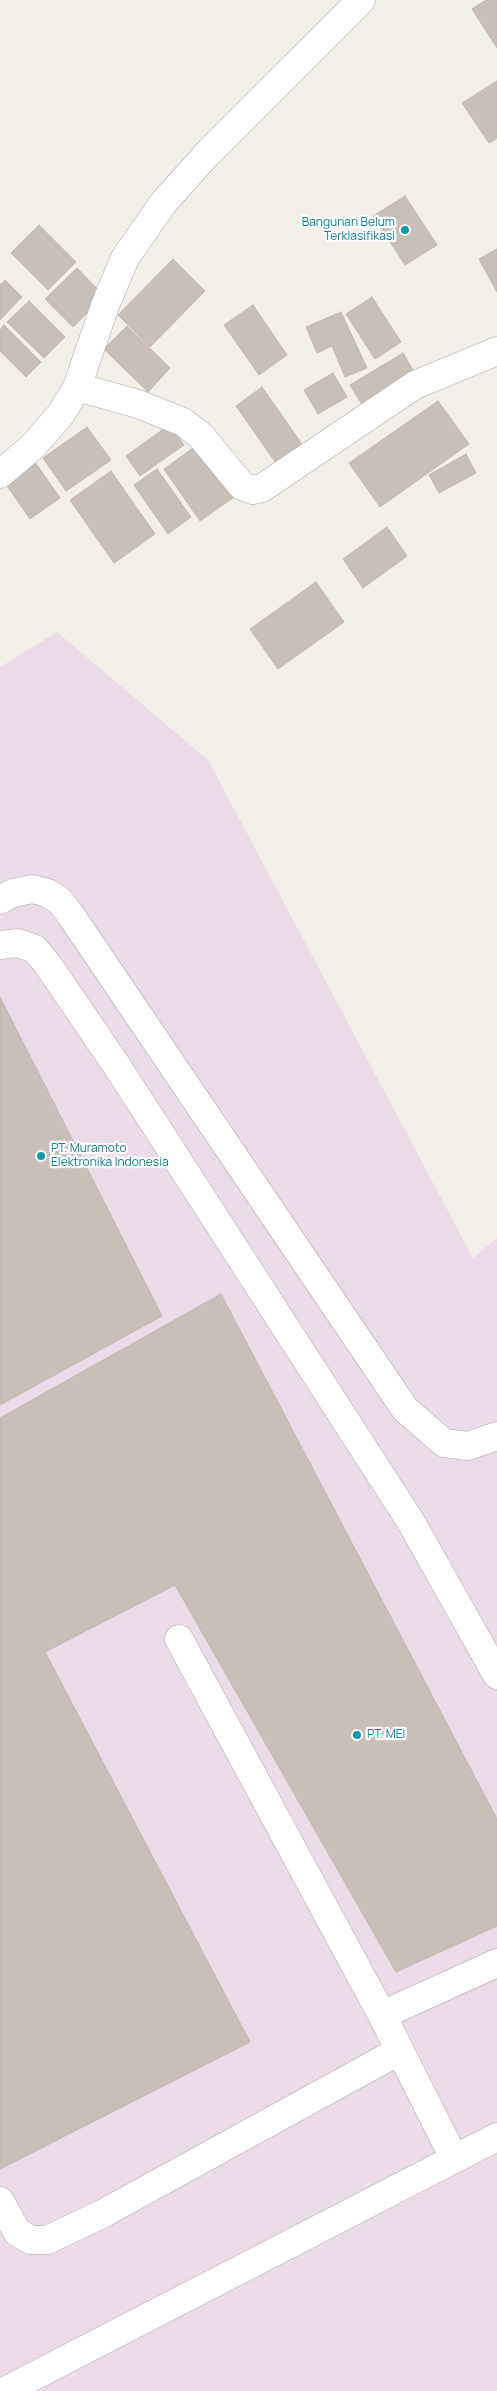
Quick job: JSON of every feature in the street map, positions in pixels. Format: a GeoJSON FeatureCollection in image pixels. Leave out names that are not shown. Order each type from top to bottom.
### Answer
{"type":"FeatureCollection","features":[{"type":"Feature","properties":{"kind":"street"},"geometry":{"type":"LineString","coordinates":[[0,474],[32,447],[61,414],[77,387],[106,303],[125,258],[164,202],[208,154],[361,0]]}},
{"type":"Feature","properties":{"kind":"street"},"geometry":{"type":"LineString","coordinates":[[77,387],[138,404],[183,422],[201,436],[242,486],[253,490],[262,488],[415,385],[497,351]]}},
{"type":"Feature","properties":{"kind":"street"},"geometry":{"type":"LineString","coordinates":[[0,900],[32,888],[48,893],[60,901],[405,1409],[444,1442],[468,1446],[497,1436]]}},
{"type":"Feature","properties":{"kind":"street"},"geometry":{"type":"LineString","coordinates":[[0,945],[18,943],[35,949],[112,1058],[411,1522],[497,1675]]}},
{"type":"Feature","properties":{"kind":"street"},"geometry":{"type":"LineString","coordinates":[[179,1639],[382,2015],[454,2158]]}},
{"type":"Feature","properties":{"kind":"street"},"geometry":{"type":"LineString","coordinates":[[382,2015],[497,1963]]}},
{"type":"Feature","properties":{"kind":"street"},"geometry":{"type":"LineString","coordinates":[[0,2201],[17,2232],[31,2240],[47,2240],[102,2214],[399,2051]]}},
{"type":"Feature","properties":{"kind":"street"},"geometry":{"type":"LineString","coordinates":[[5,2391],[497,2137]]}},
{"type":"Feature","properties":{"kind":"shaded area"},"geometry":{"type":"Polygon","coordinates":[[[57,632],[208,760],[473,1258],[497,1238],[497,2391],[0,2391],[0,667],[57,632]]]}},
{"type":"Feature","properties":{"kind":"building"},"geometry":{"type":"Polygon","coordinates":[[[486,0],[497,0],[497,48],[472,9],[486,0]]]}},
{"type":"Feature","properties":{"kind":"building"},"geometry":{"type":"Polygon","coordinates":[[[497,81],[497,138],[489,143],[462,103],[497,81]]]}},
{"type":"Feature","properties":{"kind":"building","name":"Bangunan Belum Terklasifikasi"},"geometry":{"type":"Polygon","coordinates":[[[405,196],[437,245],[405,265],[373,216],[405,196]]]}},
{"type":"Feature","properties":{"kind":"building"},"geometry":{"type":"Polygon","coordinates":[[[39,225],[76,262],[48,290],[11,253],[39,225]]]}},
{"type":"Feature","properties":{"kind":"building"},"geometry":{"type":"Polygon","coordinates":[[[497,249],[497,292],[479,259],[497,249]]]}},
{"type":"Feature","properties":{"kind":"building"},"geometry":{"type":"Polygon","coordinates":[[[173,259],[205,291],[150,347],[118,315],[173,259]]]}},
{"type":"Feature","properties":{"kind":"building"},"geometry":{"type":"Polygon","coordinates":[[[77,268],[104,296],[73,327],[45,299],[77,268]]]}},
{"type":"Feature","properties":{"kind":"building"},"geometry":{"type":"Polygon","coordinates":[[[5,280],[22,297],[0,320],[0,285],[5,280]]]}},
{"type":"Feature","properties":{"kind":"building"},"geometry":{"type":"Polygon","coordinates":[[[372,297],[401,342],[375,359],[346,314],[372,297]]]}},
{"type":"Feature","properties":{"kind":"building"},"geometry":{"type":"Polygon","coordinates":[[[29,301],[65,337],[44,358],[7,322],[29,301]]]}},
{"type":"Feature","properties":{"kind":"building"},"geometry":{"type":"Polygon","coordinates":[[[253,305],[287,355],[259,375],[224,325],[253,305]]]}},
{"type":"Feature","properties":{"kind":"building"},"geometry":{"type":"Polygon","coordinates":[[[341,312],[367,368],[345,377],[332,346],[317,353],[306,327],[341,312]]]}},
{"type":"Feature","properties":{"kind":"building"},"geometry":{"type":"Polygon","coordinates":[[[4,325],[41,362],[26,377],[0,351],[0,330],[4,325]]]}},
{"type":"Feature","properties":{"kind":"building"},"geometry":{"type":"Polygon","coordinates":[[[127,326],[170,368],[148,392],[104,349],[127,326]]]}},
{"type":"Feature","properties":{"kind":"building"},"geometry":{"type":"Polygon","coordinates":[[[403,353],[416,375],[363,406],[350,385],[403,353]]]}},
{"type":"Feature","properties":{"kind":"building"},"geometry":{"type":"Polygon","coordinates":[[[333,373],[347,397],[318,414],[304,390],[333,373]]]}},
{"type":"Feature","properties":{"kind":"building"},"geometry":{"type":"Polygon","coordinates":[[[262,387],[304,447],[278,466],[236,406],[262,387]]]}},
{"type":"Feature","properties":{"kind":"building"},"geometry":{"type":"Polygon","coordinates":[[[438,401],[469,444],[380,507],[349,463],[438,401]]]}},
{"type":"Feature","properties":{"kind":"building"},"geometry":{"type":"Polygon","coordinates":[[[169,425],[184,445],[140,476],[126,456],[169,425]]]}},
{"type":"Feature","properties":{"kind":"building"},"geometry":{"type":"Polygon","coordinates":[[[87,427],[111,460],[66,491],[43,458],[87,427]]]}},
{"type":"Feature","properties":{"kind":"building"},"geometry":{"type":"Polygon","coordinates":[[[200,443],[237,495],[200,521],[164,469],[200,443]]]}},
{"type":"Feature","properties":{"kind":"building"},"geometry":{"type":"Polygon","coordinates":[[[466,454],[476,473],[439,493],[429,475],[466,454]]]}},
{"type":"Feature","properties":{"kind":"building"},"geometry":{"type":"Polygon","coordinates":[[[35,462],[60,498],[30,519],[5,483],[35,462]]]}},
{"type":"Feature","properties":{"kind":"building"},"geometry":{"type":"Polygon","coordinates":[[[157,469],[191,517],[168,534],[134,485],[157,469]]]}},
{"type":"Feature","properties":{"kind":"building"},"geometry":{"type":"Polygon","coordinates":[[[111,471],[155,534],[114,563],[70,500],[111,471]]]}},
{"type":"Feature","properties":{"kind":"building"},"geometry":{"type":"Polygon","coordinates":[[[387,527],[407,556],[363,588],[343,559],[387,527]]]}},
{"type":"Feature","properties":{"kind":"building"},"geometry":{"type":"Polygon","coordinates":[[[316,582],[344,622],[278,669],[250,629],[316,582]]]}},
{"type":"Feature","properties":{"kind":"building","name":"PT. Muramoto Elektronika Indonesia"},"geometry":{"type":"Polygon","coordinates":[[[0,997],[162,1316],[0,1405],[0,997]]]}},
{"type":"Feature","properties":{"kind":"building","name":"PT. MEI"},"geometry":{"type":"Polygon","coordinates":[[[221,1294],[497,1819],[497,1926],[396,1972],[175,1585],[45,1652],[250,2042],[0,2169],[0,1418],[221,1294]]]}},
{"type":"Feature","properties":{"kind":"place","name":"Bangunan Belum Terklasifikasi"},"geometry":{"type":"Point","coordinates":[405,230]}},
{"type":"Feature","properties":{"kind":"place","name":"PT. Muramoto Elektronika Indonesia"},"geometry":{"type":"Point","coordinates":[41,1156]}},
{"type":"Feature","properties":{"kind":"place","name":"PT. MEI"},"geometry":{"type":"Point","coordinates":[357,1735]}}]}
